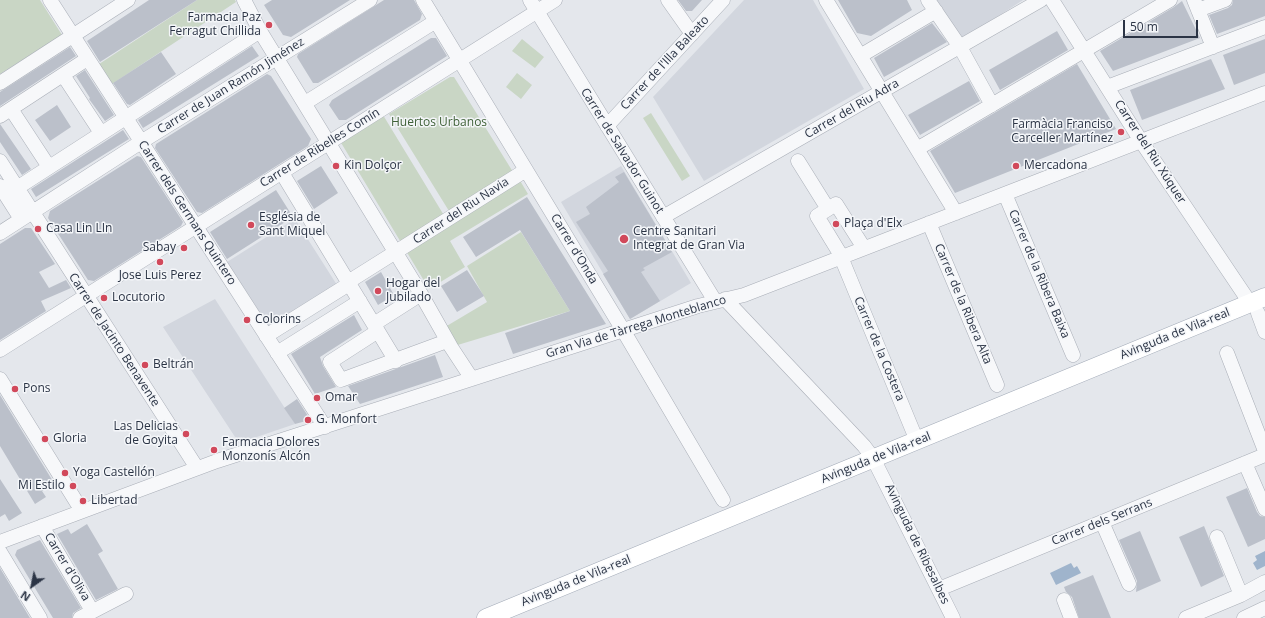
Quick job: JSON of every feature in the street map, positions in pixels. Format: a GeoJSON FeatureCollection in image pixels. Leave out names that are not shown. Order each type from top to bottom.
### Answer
{"type":"FeatureCollection","features":[{"type":"Feature","properties":{"kind":"main road","name":"Avinguda de Vila-real"},"geometry":{"type":"LineString","coordinates":[[486,618],[877,464],[917,441],[1259,306]]}},
{"type":"Feature","properties":{"kind":"main road","name":"Avinguda de Vila-real"},"geometry":{"type":"LineString","coordinates":[[517,618],[877,464],[1259,306]]}},
{"type":"Feature","properties":{"kind":"street","name":"Carrer de Juan Ramón Jiménez"},"geometry":{"type":"LineString","coordinates":[[0,233],[141,142],[370,0]]}},
{"type":"Feature","properties":{"kind":"street","name":"Carrer d'Onda"},"geometry":{"type":"LineString","coordinates":[[423,0],[623,330],[723,500]]}},
{"type":"Feature","properties":{"kind":"street","name":"Carrer de Ribelles Comín"},"geometry":{"type":"LineString","coordinates":[[0,350],[460,60],[533,6],[555,0]]}},
{"type":"Feature","properties":{"kind":"street"},"geometry":{"type":"LineString","coordinates":[[668,0],[692,34]]}},
{"type":"Feature","properties":{"kind":"street","name":"Carrer de l'Illa Baleato"},"geometry":{"type":"LineString","coordinates":[[607,126],[723,0]]}},
{"type":"Feature","properties":{"kind":"street"},"geometry":{"type":"LineString","coordinates":[[826,0],[956,213]]}},
{"type":"Feature","properties":{"kind":"street","name":"Carrer del Riu Adra"},"geometry":{"type":"LineString","coordinates":[[663,217],[1041,0]]}},
{"type":"Feature","properties":{"kind":"street","name":"Carrer del Riu Xúquer"},"geometry":{"type":"LineString","coordinates":[[1052,0],[1142,141],[1259,306],[1265,332]]}},
{"type":"Feature","properties":{"kind":"street"},"geometry":{"type":"LineString","coordinates":[[917,148],[1170,0]]}},
{"type":"Feature","properties":{"kind":"street"},"geometry":{"type":"LineString","coordinates":[[1213,47],[1196,5],[1225,0]]}},
{"type":"Feature","properties":{"kind":"street","name":"Carrer dels Germans Quintero"},"geometry":{"type":"LineString","coordinates":[[52,1],[87,59],[325,426]]}},
{"type":"Feature","properties":{"kind":"street"},"geometry":{"type":"LineString","coordinates":[[0,83],[73,37],[125,1]]}},
{"type":"Feature","properties":{"kind":"street"},"geometry":{"type":"LineString","coordinates":[[246,1],[260,31],[396,253],[447,341],[472,379]]}},
{"type":"Feature","properties":{"kind":"street"},"geometry":{"type":"LineString","coordinates":[[860,56],[932,5],[960,46],[992,105]]}},
{"type":"Feature","properties":{"kind":"street","name":"Carrer de Salvador Guinot"},"geometry":{"type":"LineString","coordinates":[[533,6],[663,217],[720,300],[864,446],[877,464]]}},
{"type":"Feature","properties":{"kind":"street"},"geometry":{"type":"LineString","coordinates":[[305,103],[436,21]]}},
{"type":"Feature","properties":{"kind":"street"},"geometry":{"type":"LineString","coordinates":[[1107,87],[1265,28]]}},
{"type":"Feature","properties":{"kind":"street"},"geometry":{"type":"LineString","coordinates":[[17,188],[260,31]]}},
{"type":"Feature","properties":{"kind":"street"},"geometry":{"type":"LineString","coordinates":[[49,167],[5,113],[87,59]]}},
{"type":"Feature","properties":{"kind":"street"},"geometry":{"type":"LineString","coordinates":[[62,75],[101,133]]}},
{"type":"Feature","properties":{"kind":"street","name":"Gran Via de Tàrrega Monteblanco"},"geometry":{"type":"LineString","coordinates":[[0,542],[197,468],[623,330],[720,300],[744,295],[1265,93]]}},
{"type":"Feature","properties":{"kind":"street"},"geometry":{"type":"LineString","coordinates":[[0,161],[17,188],[27,216]]}},
{"type":"Feature","properties":{"kind":"street"},"geometry":{"type":"LineString","coordinates":[[798,161],[828,209]]}},
{"type":"Feature","properties":{"kind":"street","name":"Carrer del Riu Navia"},"geometry":{"type":"LineString","coordinates":[[266,336],[526,170]]}},
{"type":"Feature","properties":{"kind":"street"},"geometry":{"type":"LineString","coordinates":[[282,173],[396,361]]}},
{"type":"Feature","properties":{"kind":"street"},"geometry":{"type":"LineString","coordinates":[[0,186],[27,216]]}},
{"type":"Feature","properties":{"kind":"street","name":"Carrer de la Ribera Baixa"},"geometry":{"type":"LineString","coordinates":[[1006,194],[1073,354]]}},
{"type":"Feature","properties":{"kind":"street"},"geometry":{"type":"LineString","coordinates":[[841,257],[817,216],[836,204],[864,248]]}},
{"type":"Feature","properties":{"kind":"street","name":"Carrer de Jacinto Benavente"},"geometry":{"type":"LineString","coordinates":[[27,216],[86,297],[197,468]]}},
{"type":"Feature","properties":{"kind":"street","name":"Carrer de la Ribera Alta"},"geometry":{"type":"LineString","coordinates":[[929,223],[997,385]]}},
{"type":"Feature","properties":{"kind":"street","name":"Carrer de la Costera"},"geometry":{"type":"LineString","coordinates":[[841,257],[917,441]]}},
{"type":"Feature","properties":{"kind":"street"},"geometry":{"type":"LineString","coordinates":[[420,294],[330,362],[341,380],[447,341]]}},
{"type":"Feature","properties":{"kind":"street"},"geometry":{"type":"LineString","coordinates":[[277,353],[360,300]]}},
{"type":"Feature","properties":{"kind":"street"},"geometry":{"type":"LineString","coordinates":[[1227,353],[1265,451]]}},
{"type":"Feature","properties":{"kind":"street"},"geometry":{"type":"LineString","coordinates":[[0,379],[82,511]]}},
{"type":"Feature","properties":{"kind":"street","name":"Carrer dels Serrans"},"geometry":{"type":"LineString","coordinates":[[939,589],[1265,455]]}},
{"type":"Feature","properties":{"kind":"street"},"geometry":{"type":"LineString","coordinates":[[1245,463],[1265,509]]}},
{"type":"Feature","properties":{"kind":"street","name":"Avinguda de Ribesalbes"},"geometry":{"type":"LineString","coordinates":[[877,464],[953,618]]}},
{"type":"Feature","properties":{"kind":"street"},"geometry":{"type":"LineString","coordinates":[[1102,522],[1129,584]]}},
{"type":"Feature","properties":{"kind":"street","name":"Carrer d'Oliva"},"geometry":{"type":"LineString","coordinates":[[42,526],[91,609]]}},
{"type":"Feature","properties":{"kind":"street"},"geometry":{"type":"LineString","coordinates":[[1217,537],[1241,595]]}},
{"type":"Feature","properties":{"kind":"street"},"geometry":{"type":"LineString","coordinates":[[0,552],[40,618]]}},
{"type":"Feature","properties":{"kind":"street"},"geometry":{"type":"LineString","coordinates":[[1186,618],[1241,595],[1265,582]]}},
{"type":"Feature","properties":{"kind":"street"},"geometry":{"type":"LineString","coordinates":[[80,618],[126,594]]}},
{"type":"Feature","properties":{"kind":"street"},"geometry":{"type":"LineString","coordinates":[[1064,600],[1072,618]]}},
{"type":"Feature","properties":{"kind":"street"},"geometry":{"type":"LineString","coordinates":[[1244,618],[1265,608]]}},
{"type":"Feature","properties":{"kind":"shaded area"},"geometry":{"type":"Polygon","coordinates":[[[744,0],[813,0],[864,89],[704,181],[653,97],[744,0]]]}},
{"type":"Feature","properties":{"kind":"shaded area"},"geometry":{"type":"Polygon","coordinates":[[[932,0],[1023,0],[960,41],[932,0]]]}},
{"type":"Feature","properties":{"kind":"shaded area","name":"Centre Sanitari Integrat de Gran Via"},"geometry":{"type":"Polygon","coordinates":[[[621,166],[691,283],[630,319],[561,202],[621,166]]]}},
{"type":"Feature","properties":{"kind":"shaded area"},"geometry":{"type":"Polygon","coordinates":[[[295,219],[337,285],[270,328],[227,262],[295,219]]]}},
{"type":"Feature","properties":{"kind":"shaded area"},"geometry":{"type":"Polygon","coordinates":[[[215,299],[295,424],[239,443],[163,327],[215,299]]]}},
{"type":"Feature","properties":{"kind":"green space"},"geometry":{"type":"Polygon","coordinates":[[[0,0],[40,0],[62,35],[0,74],[0,0]]]}},
{"type":"Feature","properties":{"kind":"green space"},"geometry":{"type":"Polygon","coordinates":[[[197,0],[235,0],[236,2],[106,88],[93,68],[197,0]]]}},
{"type":"Feature","properties":{"kind":"green space"},"geometry":{"type":"Polygon","coordinates":[[[522,39],[544,57],[535,68],[512,51],[522,39]]]}},
{"type":"Feature","properties":{"kind":"green space"},"geometry":{"type":"Polygon","coordinates":[[[517,73],[532,85],[521,99],[506,87],[517,73]]]}},
{"type":"Feature","properties":{"kind":"green space","name":"Huertos Urbanos"},"geometry":{"type":"Polygon","coordinates":[[[450,77],[454,77],[513,172],[449,211],[389,114],[450,77]]]}},
{"type":"Feature","properties":{"kind":"green space"},"geometry":{"type":"Polygon","coordinates":[[[651,113],[690,176],[682,181],[643,118],[651,113]]]}},
{"type":"Feature","properties":{"kind":"green space"},"geometry":{"type":"Polygon","coordinates":[[[383,115],[445,217],[516,174],[528,194],[450,241],[465,267],[429,289],[340,141],[383,115]]]}},
{"type":"Feature","properties":{"kind":"green space"},"geometry":{"type":"Polygon","coordinates":[[[521,232],[570,311],[451,347],[440,330],[487,302],[467,266],[521,232]]]}},
{"type":"Feature","properties":{"kind":"water"},"geometry":{"type":"Polygon","coordinates":[[[1265,551],[1265,566],[1257,570],[1253,563],[1257,560],[1255,556],[1265,551]]]}},
{"type":"Feature","properties":{"kind":"water"},"geometry":{"type":"Polygon","coordinates":[[[1071,563],[1074,568],[1077,566],[1081,573],[1056,585],[1050,573],[1071,563]]]}},
{"type":"Feature","properties":{"kind":"building"},"geometry":{"type":"Polygon","coordinates":[[[149,0],[197,0],[100,62],[87,41],[149,0]]]}},
{"type":"Feature","properties":{"kind":"building"},"geometry":{"type":"Polygon","coordinates":[[[272,0],[350,0],[291,37],[283,35],[264,5],[272,0]]]}},
{"type":"Feature","properties":{"kind":"building"},"geometry":{"type":"Polygon","coordinates":[[[384,0],[414,0],[422,14],[420,20],[318,83],[313,83],[297,57],[298,54],[384,0]]]}},
{"type":"Feature","properties":{"kind":"building"},"geometry":{"type":"Polygon","coordinates":[[[678,0],[702,0],[692,11],[686,11],[678,0]]]}},
{"type":"Feature","properties":{"kind":"building"},"geometry":{"type":"Polygon","coordinates":[[[838,0],[907,0],[912,10],[871,36],[857,33],[838,0]]]}},
{"type":"Feature","properties":{"kind":"building"},"geometry":{"type":"Polygon","coordinates":[[[1233,0],[1265,0],[1265,16],[1217,34],[1209,15],[1228,8],[1232,5],[1233,0]]]}},
{"type":"Feature","properties":{"kind":"building"},"geometry":{"type":"Polygon","coordinates":[[[1182,1],[1200,38],[1113,71],[1100,51],[1182,1]]]}},
{"type":"Feature","properties":{"kind":"building"},"geometry":{"type":"Polygon","coordinates":[[[932,23],[947,42],[884,77],[874,58],[932,23]]]}},
{"type":"Feature","properties":{"kind":"building"},"geometry":{"type":"Polygon","coordinates":[[[1057,31],[1068,50],[1000,90],[989,70],[1057,31]]]}},
{"type":"Feature","properties":{"kind":"building"},"geometry":{"type":"Polygon","coordinates":[[[431,38],[436,38],[447,56],[346,120],[339,120],[329,105],[332,100],[431,38]]]}},
{"type":"Feature","properties":{"kind":"building"},"geometry":{"type":"Polygon","coordinates":[[[1265,39],[1265,73],[1234,85],[1223,55],[1265,39]]]}},
{"type":"Feature","properties":{"kind":"building"},"geometry":{"type":"Polygon","coordinates":[[[252,46],[259,56],[143,128],[138,120],[252,46]]]}},
{"type":"Feature","properties":{"kind":"building"},"geometry":{"type":"Polygon","coordinates":[[[70,47],[76,56],[0,106],[0,92],[70,47]]]}},
{"type":"Feature","properties":{"kind":"building"},"geometry":{"type":"Polygon","coordinates":[[[161,52],[176,74],[130,105],[127,104],[113,83],[161,52]]]}},
{"type":"Feature","properties":{"kind":"building"},"geometry":{"type":"Polygon","coordinates":[[[1211,59],[1225,89],[1142,120],[1130,90],[1211,59]]]}},
{"type":"Feature","properties":{"kind":"building"},"geometry":{"type":"Polygon","coordinates":[[[1077,64],[1116,129],[955,193],[930,151],[1077,64]]]}},
{"type":"Feature","properties":{"kind":"building"},"geometry":{"type":"Polygon","coordinates":[[[85,70],[114,115],[105,121],[89,99],[90,98],[76,76],[85,70]]]}},
{"type":"Feature","properties":{"kind":"building"},"geometry":{"type":"Polygon","coordinates":[[[267,74],[271,76],[311,139],[308,146],[202,213],[197,212],[155,148],[156,144],[267,74]]]}},
{"type":"Feature","properties":{"kind":"building"},"geometry":{"type":"Polygon","coordinates":[[[969,81],[980,101],[920,135],[908,115],[969,81]]]}},
{"type":"Feature","properties":{"kind":"building"},"geometry":{"type":"Polygon","coordinates":[[[57,105],[71,127],[50,141],[35,120],[57,105]]]}},
{"type":"Feature","properties":{"kind":"building"},"geometry":{"type":"Polygon","coordinates":[[[0,124],[31,169],[22,175],[0,142],[0,124]]]}},
{"type":"Feature","properties":{"kind":"building"},"geometry":{"type":"Polygon","coordinates":[[[123,130],[129,139],[36,197],[31,189],[123,130]]]}},
{"type":"Feature","properties":{"kind":"building"},"geometry":{"type":"Polygon","coordinates":[[[137,156],[141,157],[183,222],[181,226],[94,281],[88,280],[48,218],[50,211],[137,156]]]}},
{"type":"Feature","properties":{"kind":"building"},"geometry":{"type":"Polygon","coordinates":[[[321,166],[338,193],[314,209],[297,181],[321,166]]]}},
{"type":"Feature","properties":{"kind":"building","name":"Centre Sanitari Integrat de Gran Via"},"geometry":{"type":"Polygon","coordinates":[[[624,172],[672,252],[643,268],[645,270],[641,272],[660,301],[630,319],[603,274],[608,271],[576,222],[590,214],[586,207],[619,182],[615,177],[624,172]]]}},
{"type":"Feature","properties":{"kind":"building","name":"Església de Sant Miquel"},"geometry":{"type":"Polygon","coordinates":[[[276,190],[293,217],[227,259],[210,232],[276,190]]]}},
{"type":"Feature","properties":{"kind":"building"},"geometry":{"type":"Polygon","coordinates":[[[527,197],[606,324],[513,354],[505,333],[570,311],[520,230],[476,257],[463,237],[527,197]]]}},
{"type":"Feature","properties":{"kind":"building"},"geometry":{"type":"Polygon","coordinates":[[[25,228],[31,228],[55,264],[39,272],[49,288],[66,280],[71,288],[41,301],[46,311],[0,340],[0,244],[25,228]]]}},
{"type":"Feature","properties":{"kind":"building"},"geometry":{"type":"Polygon","coordinates":[[[467,270],[484,296],[457,312],[441,286],[467,270]]]}},
{"type":"Feature","properties":{"kind":"building"},"geometry":{"type":"Polygon","coordinates":[[[381,272],[394,295],[378,305],[365,282],[381,272]]]}},
{"type":"Feature","properties":{"kind":"building"},"geometry":{"type":"Polygon","coordinates":[[[354,315],[362,330],[320,357],[323,366],[336,387],[315,394],[291,354],[354,315]]]}},
{"type":"Feature","properties":{"kind":"building"},"geometry":{"type":"Polygon","coordinates":[[[435,355],[443,377],[360,404],[348,386],[435,355]]]}},
{"type":"Feature","properties":{"kind":"building"},"geometry":{"type":"Polygon","coordinates":[[[0,395],[54,483],[42,491],[46,497],[35,504],[0,446],[0,395]]]}},
{"type":"Feature","properties":{"kind":"building"},"geometry":{"type":"Polygon","coordinates":[[[297,399],[308,416],[306,421],[295,424],[284,408],[297,399]]]}},
{"type":"Feature","properties":{"kind":"building"},"geometry":{"type":"Polygon","coordinates":[[[0,479],[22,513],[9,521],[5,514],[0,517],[0,479]]]}},
{"type":"Feature","properties":{"kind":"building"},"geometry":{"type":"Polygon","coordinates":[[[1247,488],[1257,512],[1260,516],[1265,517],[1265,539],[1248,547],[1226,497],[1247,488]]]}},
{"type":"Feature","properties":{"kind":"building"},"geometry":{"type":"Polygon","coordinates":[[[87,524],[103,551],[98,554],[118,589],[96,600],[57,534],[68,529],[71,534],[87,524]]]}},
{"type":"Feature","properties":{"kind":"building"},"geometry":{"type":"Polygon","coordinates":[[[1204,526],[1224,576],[1201,587],[1179,537],[1204,526]]]}},
{"type":"Feature","properties":{"kind":"building"},"geometry":{"type":"Polygon","coordinates":[[[1140,531],[1161,581],[1136,592],[1137,581],[1119,540],[1140,531]]]}},
{"type":"Feature","properties":{"kind":"building"},"geometry":{"type":"Polygon","coordinates":[[[40,540],[81,608],[73,613],[72,618],[53,618],[15,555],[17,550],[40,540]]]}},
{"type":"Feature","properties":{"kind":"building"},"geometry":{"type":"Polygon","coordinates":[[[0,568],[30,618],[0,618],[0,568]]]}},
{"type":"Feature","properties":{"kind":"building"},"geometry":{"type":"Polygon","coordinates":[[[1093,575],[1111,618],[1079,618],[1072,597],[1066,592],[1064,587],[1093,575]]]}},
{"type":"Feature","properties":{"kind":"place","name":"Farmacia Paz Ferragut Chillida"},"geometry":{"type":"Point","coordinates":[269,25]}},
{"type":"Feature","properties":{"kind":"place","name":"Farmàcia Franciso Carceller Martínez"},"geometry":{"type":"Point","coordinates":[1121,132]}},
{"type":"Feature","properties":{"kind":"place","name":"Kin Dolçor"},"geometry":{"type":"Point","coordinates":[336,166]}},
{"type":"Feature","properties":{"kind":"place","name":"Mercadona"},"geometry":{"type":"Point","coordinates":[1016,166]}},
{"type":"Feature","properties":{"kind":"place","name":"Plaça d'Elx"},"geometry":{"type":"Point","coordinates":[836,224]}},
{"type":"Feature","properties":{"kind":"place","name":"Església de Sant Miquel"},"geometry":{"type":"Point","coordinates":[251,225]}},
{"type":"Feature","properties":{"kind":"place","name":"Casa Lin LIn"},"geometry":{"type":"Point","coordinates":[38,229]}},
{"type":"Feature","properties":{"kind":"place","name":"Centre Sanitari Integrat de Gran Via"},"geometry":{"type":"Point","coordinates":[624,239]}},
{"type":"Feature","properties":{"kind":"place","name":"Sabay"},"geometry":{"type":"Point","coordinates":[184,248]}},
{"type":"Feature","properties":{"kind":"place","name":"Jose Luis Perez"},"geometry":{"type":"Point","coordinates":[160,262]}},
{"type":"Feature","properties":{"kind":"place","name":"Hogar del Jubilado"},"geometry":{"type":"Point","coordinates":[378,291]}},
{"type":"Feature","properties":{"kind":"place","name":"Locutorio"},"geometry":{"type":"Point","coordinates":[104,298]}},
{"type":"Feature","properties":{"kind":"place","name":"Colorins"},"geometry":{"type":"Point","coordinates":[247,320]}},
{"type":"Feature","properties":{"kind":"place","name":"Beltrán"},"geometry":{"type":"Point","coordinates":[145,365]}},
{"type":"Feature","properties":{"kind":"place","name":"Pons"},"geometry":{"type":"Point","coordinates":[15,389]}},
{"type":"Feature","properties":{"kind":"place","name":"Omar"},"geometry":{"type":"Point","coordinates":[317,398]}},
{"type":"Feature","properties":{"kind":"place","name":"G. Monfort"},"geometry":{"type":"Point","coordinates":[308,420]}},
{"type":"Feature","properties":{"kind":"place","name":"Las Delicias de Goyita"},"geometry":{"type":"Point","coordinates":[186,434]}},
{"type":"Feature","properties":{"kind":"place","name":"Gloria"},"geometry":{"type":"Point","coordinates":[45,439]}},
{"type":"Feature","properties":{"kind":"place","name":"Farmacia Dolores Monzonís Alcón"},"geometry":{"type":"Point","coordinates":[214,450]}},
{"type":"Feature","properties":{"kind":"place","name":"Yoga Castellón"},"geometry":{"type":"Point","coordinates":[65,473]}},
{"type":"Feature","properties":{"kind":"place","name":"Mi Estilo"},"geometry":{"type":"Point","coordinates":[73,486]}},
{"type":"Feature","properties":{"kind":"place","name":"Libertad"},"geometry":{"type":"Point","coordinates":[83,501]}}]}
